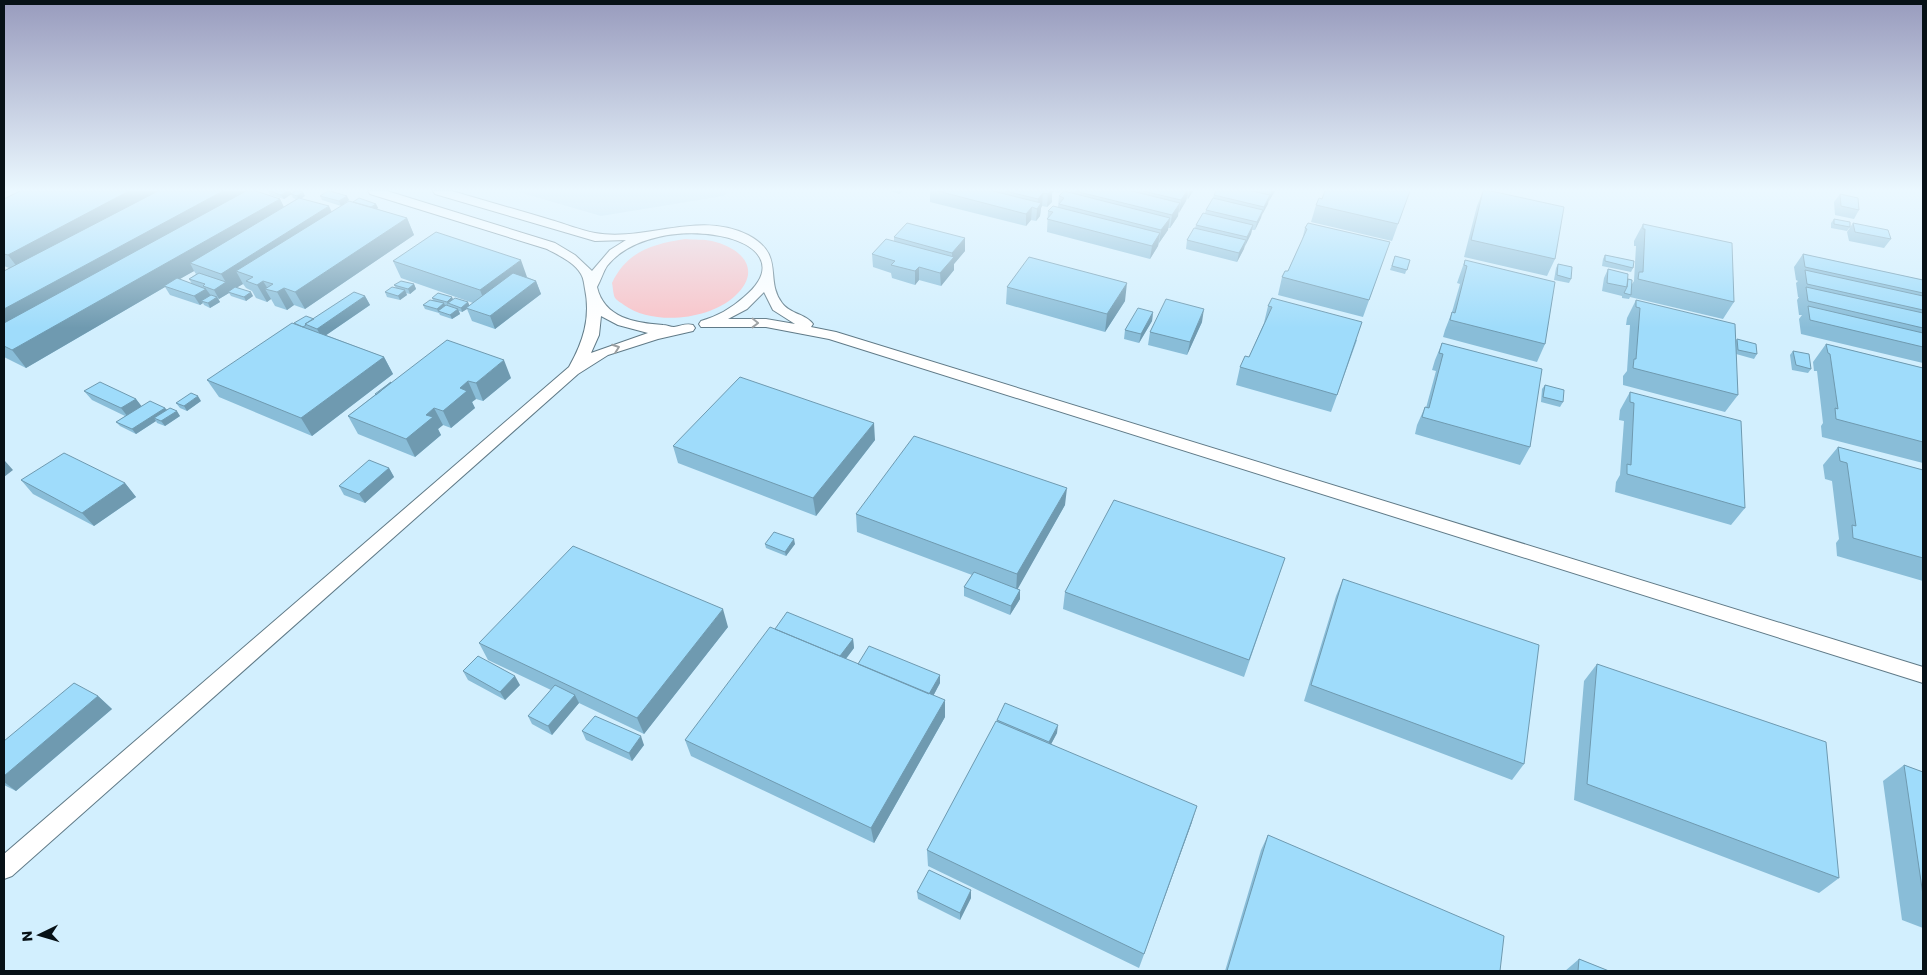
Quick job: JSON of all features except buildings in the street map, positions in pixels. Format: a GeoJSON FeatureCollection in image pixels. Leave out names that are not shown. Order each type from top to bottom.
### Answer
{"type":"FeatureCollection","features":[{"type":"Feature","properties":{"kind":"street"},"geometry":{"type":"LineString","coordinates":[[520,236],[551,246],[573,258],[587,274],[592,290],[603,312],[625,324],[655,330],[688,328]]}},
{"type":"Feature","properties":{"kind":"street"},"geometry":{"type":"LineString","coordinates":[[573,371],[586,350],[594,330],[592,290],[602,264],[625,246],[650,236]]}},
{"type":"Feature","properties":{"kind":"street"},"geometry":{"type":"LineString","coordinates":[[739,236],[744,238],[761,252],[766,262],[770,297],[781,311],[831,335]]}},
{"type":"Feature","properties":{"kind":"street"},"geometry":{"type":"LineString","coordinates":[[4,868],[573,371],[603,352],[639,340],[706,324],[730,314],[750,302],[762,288],[767,273]]}},
{"type":"Feature","properties":{"kind":"street"},"geometry":{"type":"LineString","coordinates":[[706,324],[766,323],[831,335],[1923,675]]}},
{"type":"Feature","properties":{"kind":"shaded area"},"geometry":{"type":"Polygon","coordinates":[[[685,239],[706,240],[723,244],[740,255],[748,269],[743,286],[735,296],[724,304],[696,315],[665,318],[636,312],[616,299],[612,283],[625,263],[633,256],[662,243],[685,239]]]}}]}
